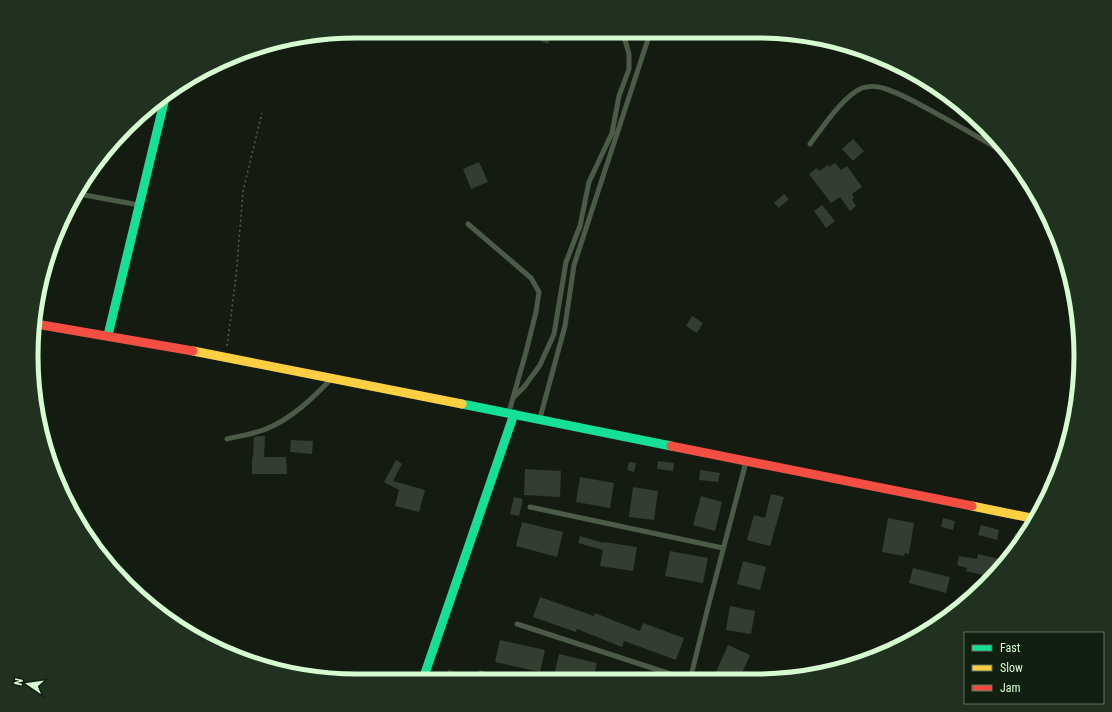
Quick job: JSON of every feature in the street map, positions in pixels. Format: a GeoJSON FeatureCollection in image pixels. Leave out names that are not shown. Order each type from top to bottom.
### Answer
{"type":"FeatureCollection","features":[{"type":"Feature","properties":{"kind":"street"},"geometry":{"type":"LineString","coordinates":[[108,335],[164,103]]}},
{"type":"Feature","properties":{"kind":"street"},"geometry":{"type":"LineString","coordinates":[[40,325],[108,335],[511,413],[1029,518]]}},
{"type":"Feature","properties":{"kind":"street"},"geometry":{"type":"LineString","coordinates":[[425,674],[511,413]]}},
{"type":"Feature","properties":{"kind":"lane"},"geometry":{"type":"LineString","coordinates":[[513,398],[524,387],[540,365],[554,334],[566,262],[580,226],[589,182],[612,133],[619,96],[629,69],[629,54],[624,38]]}},
{"type":"Feature","properties":{"kind":"lane"},"geometry":{"type":"LineString","coordinates":[[540,419],[565,326],[574,265],[648,38]]}},
{"type":"Feature","properties":{"kind":"lane"},"geometry":{"type":"LineString","coordinates":[[810,144],[842,103],[862,88],[872,86],[905,97],[997,149]]}},
{"type":"Feature","properties":{"kind":"lane"},"geometry":{"type":"LineString","coordinates":[[82,195],[139,205]]}},
{"type":"Feature","properties":{"kind":"lane"},"geometry":{"type":"LineString","coordinates":[[468,224],[531,278],[539,292],[540,297],[513,398],[511,413]]}},
{"type":"Feature","properties":{"kind":"lane"},"geometry":{"type":"LineString","coordinates":[[227,439],[265,430],[291,415],[313,398],[332,379]]}},
{"type":"Feature","properties":{"kind":"lane"},"geometry":{"type":"LineString","coordinates":[[692,674],[746,461]]}},
{"type":"Feature","properties":{"kind":"lane"},"geometry":{"type":"LineString","coordinates":[[530,507],[723,548]]}},
{"type":"Feature","properties":{"kind":"lane"},"geometry":{"type":"LineString","coordinates":[[517,624],[671,674]]}},
{"type":"Feature","properties":{"kind":"path"},"geometry":{"type":"LineString","coordinates":[[225,358],[236,277],[243,191],[262,113]]}},
{"type":"Feature","properties":{"kind":"building"},"geometry":{"type":"Polygon","coordinates":[[[534,38],[550,38],[548,44],[534,38]]]}},
{"type":"Feature","properties":{"kind":"building"},"geometry":{"type":"Polygon","coordinates":[[[853,139],[864,151],[853,161],[842,149],[853,139]]]}},
{"type":"Feature","properties":{"kind":"building"},"geometry":{"type":"Polygon","coordinates":[[[479,162],[488,182],[471,189],[463,169],[479,162]]]}},
{"type":"Feature","properties":{"kind":"building"},"geometry":{"type":"Polygon","coordinates":[[[835,163],[841,170],[847,166],[862,187],[852,194],[854,198],[852,200],[856,206],[850,211],[840,197],[831,203],[809,174],[817,168],[819,171],[828,165],[829,167],[835,163]]]}},
{"type":"Feature","properties":{"kind":"building"},"geometry":{"type":"Polygon","coordinates":[[[784,194],[789,199],[779,208],[774,203],[784,194]]]}},
{"type":"Feature","properties":{"kind":"building"},"geometry":{"type":"Polygon","coordinates":[[[822,205],[835,221],[826,228],[814,211],[822,205]]]}},
{"type":"Feature","properties":{"kind":"building"},"geometry":{"type":"Polygon","coordinates":[[[692,316],[703,323],[697,333],[686,326],[692,316]]]}},
{"type":"Feature","properties":{"kind":"building"},"geometry":{"type":"Polygon","coordinates":[[[265,436],[264,457],[286,457],[287,474],[252,474],[254,437],[265,436]]]}},
{"type":"Feature","properties":{"kind":"building"},"geometry":{"type":"Polygon","coordinates":[[[291,440],[313,441],[312,454],[290,452],[291,440]]]}},
{"type":"Feature","properties":{"kind":"building"},"geometry":{"type":"Polygon","coordinates":[[[396,460],[402,464],[393,481],[425,490],[419,512],[395,506],[399,490],[384,482],[396,460]]]}},
{"type":"Feature","properties":{"kind":"building"},"geometry":{"type":"Polygon","coordinates":[[[658,461],[674,463],[673,471],[657,469],[658,461]]]}},
{"type":"Feature","properties":{"kind":"building"},"geometry":{"type":"Polygon","coordinates":[[[629,462],[636,463],[634,472],[627,470],[629,462]]]}},
{"type":"Feature","properties":{"kind":"building"},"geometry":{"type":"Polygon","coordinates":[[[525,469],[561,471],[560,497],[524,495],[525,469]]]}},
{"type":"Feature","properties":{"kind":"building"},"geometry":{"type":"Polygon","coordinates":[[[700,470],[720,473],[718,482],[699,480],[700,470]]]}},
{"type":"Feature","properties":{"kind":"building"},"geometry":{"type":"Polygon","coordinates":[[[580,477],[614,483],[610,508],[576,502],[580,477]]]}},
{"type":"Feature","properties":{"kind":"building"},"geometry":{"type":"Polygon","coordinates":[[[633,487],[658,491],[654,520],[629,517],[633,487]]]}},
{"type":"Feature","properties":{"kind":"building"},"geometry":{"type":"Polygon","coordinates":[[[771,494],[784,497],[770,546],[747,540],[754,515],[765,518],[771,494]]]}},
{"type":"Feature","properties":{"kind":"building"},"geometry":{"type":"Polygon","coordinates":[[[701,496],[722,502],[715,531],[693,525],[701,496]]]}},
{"type":"Feature","properties":{"kind":"building"},"geometry":{"type":"Polygon","coordinates":[[[514,497],[523,499],[519,516],[510,514],[514,497]]]}},
{"type":"Feature","properties":{"kind":"building"},"geometry":{"type":"Polygon","coordinates":[[[888,518],[914,523],[909,554],[905,553],[904,556],[882,552],[888,518]]]}},
{"type":"Feature","properties":{"kind":"building"},"geometry":{"type":"Polygon","coordinates":[[[943,518],[955,521],[953,530],[941,527],[943,518]]]}},
{"type":"Feature","properties":{"kind":"building"},"geometry":{"type":"Polygon","coordinates":[[[522,522],[563,532],[557,557],[516,546],[522,522]]]}},
{"type":"Feature","properties":{"kind":"building"},"geometry":{"type":"Polygon","coordinates":[[[981,525],[999,530],[997,540],[978,535],[981,525]]]}},
{"type":"Feature","properties":{"kind":"building"},"geometry":{"type":"Polygon","coordinates":[[[1015,533],[1019,534],[1014,542],[1015,533]]]}},
{"type":"Feature","properties":{"kind":"building"},"geometry":{"type":"Polygon","coordinates":[[[580,536],[604,543],[637,547],[633,571],[600,566],[603,550],[578,543],[580,536]]]}},
{"type":"Feature","properties":{"kind":"building"},"geometry":{"type":"Polygon","coordinates":[[[670,551],[708,558],[703,583],[665,576],[670,551]]]}},
{"type":"Feature","properties":{"kind":"building"},"geometry":{"type":"Polygon","coordinates":[[[978,554],[999,559],[998,562],[986,576],[966,571],[967,568],[957,565],[959,556],[977,559],[978,554]]]}},
{"type":"Feature","properties":{"kind":"building"},"geometry":{"type":"Polygon","coordinates":[[[743,561],[766,567],[760,590],[737,584],[743,561]]]}},
{"type":"Feature","properties":{"kind":"building"},"geometry":{"type":"Polygon","coordinates":[[[913,568],[950,577],[946,593],[909,583],[913,568]]]}},
{"type":"Feature","properties":{"kind":"building"},"geometry":{"type":"Polygon","coordinates":[[[540,597],[594,616],[595,613],[640,631],[643,623],[684,638],[676,660],[624,641],[622,647],[577,629],[576,632],[533,617],[540,597]]]}},
{"type":"Feature","properties":{"kind":"building"},"geometry":{"type":"Polygon","coordinates":[[[730,606],[755,611],[751,634],[726,630],[730,606]]]}},
{"type":"Feature","properties":{"kind":"building"},"geometry":{"type":"Polygon","coordinates":[[[500,640],[545,650],[540,672],[495,662],[500,640]]]}},
{"type":"Feature","properties":{"kind":"building"},"geometry":{"type":"Polygon","coordinates":[[[728,645],[750,655],[742,674],[721,674],[716,672],[728,645]]]}},
{"type":"Feature","properties":{"kind":"building"},"geometry":{"type":"Polygon","coordinates":[[[559,654],[597,663],[594,674],[554,674],[559,654]]]}},
{"type":"Feature","properties":{"kind":"building"},"geometry":{"type":"Polygon","coordinates":[[[449,669],[459,674],[446,674],[449,669]]]}},
{"type":"Feature","properties":{"kind":"traffic: fast"},"geometry":{"type":"LineString","coordinates":[[108,335],[164,103]]}},
{"type":"Feature","properties":{"kind":"traffic: fast"},"geometry":{"type":"LineString","coordinates":[[462,404],[671,446]]}},
{"type":"Feature","properties":{"kind":"traffic: fast"},"geometry":{"type":"LineString","coordinates":[[425,674],[514,414]]}},
{"type":"Feature","properties":{"kind":"traffic: slow"},"geometry":{"type":"LineString","coordinates":[[193,351],[462,404]]}},
{"type":"Feature","properties":{"kind":"traffic: slow"},"geometry":{"type":"LineString","coordinates":[[972,506],[1029,518]]}},
{"type":"Feature","properties":{"kind":"traffic: jam"},"geometry":{"type":"LineString","coordinates":[[40,325],[193,351]]}},
{"type":"Feature","properties":{"kind":"traffic: jam"},"geometry":{"type":"LineString","coordinates":[[671,446],[972,506]]}}]}
